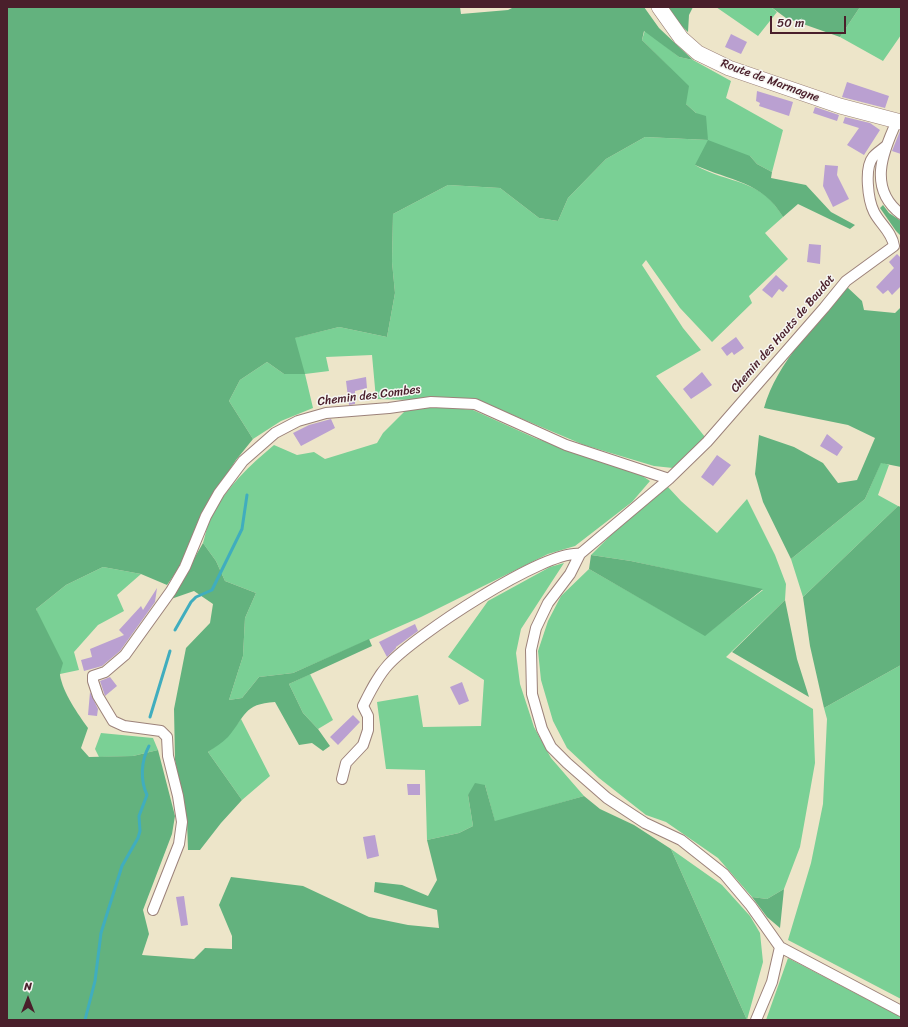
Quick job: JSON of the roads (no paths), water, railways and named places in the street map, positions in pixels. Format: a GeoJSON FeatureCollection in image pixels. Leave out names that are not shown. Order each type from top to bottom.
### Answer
{"type":"FeatureCollection","features":[{"type":"Feature","properties":{"kind":"street","name":"Route de Marmagne"},"geometry":{"type":"LineString","coordinates":[[659,7],[681,38],[692,48],[698,53],[729,68],[840,106],[899,122]]}},
{"type":"Feature","properties":{"kind":"street"},"geometry":{"type":"LineString","coordinates":[[899,122],[887,145],[882,162],[880,184],[893,208],[901,214]]}},
{"type":"Feature","properties":{"kind":"street","name":"Chemin des Hauts de Baudot"},"geometry":{"type":"LineString","coordinates":[[669,479],[707,442],[846,281],[897,243],[874,212],[869,196],[868,174],[872,158],[887,145]]}},
{"type":"Feature","properties":{"kind":"street","name":"Chemin des Combes"},"geometry":{"type":"LineString","coordinates":[[153,910],[179,844],[182,822],[178,796],[168,756],[167,737],[161,731],[124,726],[113,721],[98,696],[93,681],[94,676],[105,672],[125,655],[171,591],[185,567],[209,510],[219,493],[243,461],[275,433],[298,421],[326,413],[389,408],[431,402],[475,404],[566,445],[669,479]]}},
{"type":"Feature","properties":{"kind":"street"},"geometry":{"type":"LineString","coordinates":[[669,479],[580,554],[570,574],[548,603],[536,628],[530,650],[532,694],[542,729],[551,746],[566,763],[607,798],[644,823],[681,840],[724,874],[751,906],[780,947],[901,1010]]}},
{"type":"Feature","properties":{"kind":"street"},"geometry":{"type":"LineString","coordinates":[[342,779],[346,763],[363,745],[368,730],[368,716],[363,706],[376,681],[389,664],[446,618],[468,603],[550,561],[571,553],[580,554]]}},
{"type":"Feature","properties":{"kind":"street"},"geometry":{"type":"LineString","coordinates":[[756,1020],[772,982],[780,947]]}},
{"type":"Feature","properties":{"kind":"waterway"},"geometry":{"type":"LineString","coordinates":[[175,630],[191,602],[196,597],[212,590],[242,529],[247,495]]}},
{"type":"Feature","properties":{"kind":"waterway"},"geometry":{"type":"LineString","coordinates":[[150,717],[170,651]]}},
{"type":"Feature","properties":{"kind":"waterway"},"geometry":{"type":"LineString","coordinates":[[85,1020],[95,981],[101,933],[122,866],[138,838],[140,831],[139,816],[147,795],[143,783],[142,770],[144,758],[149,746]]}}]}
